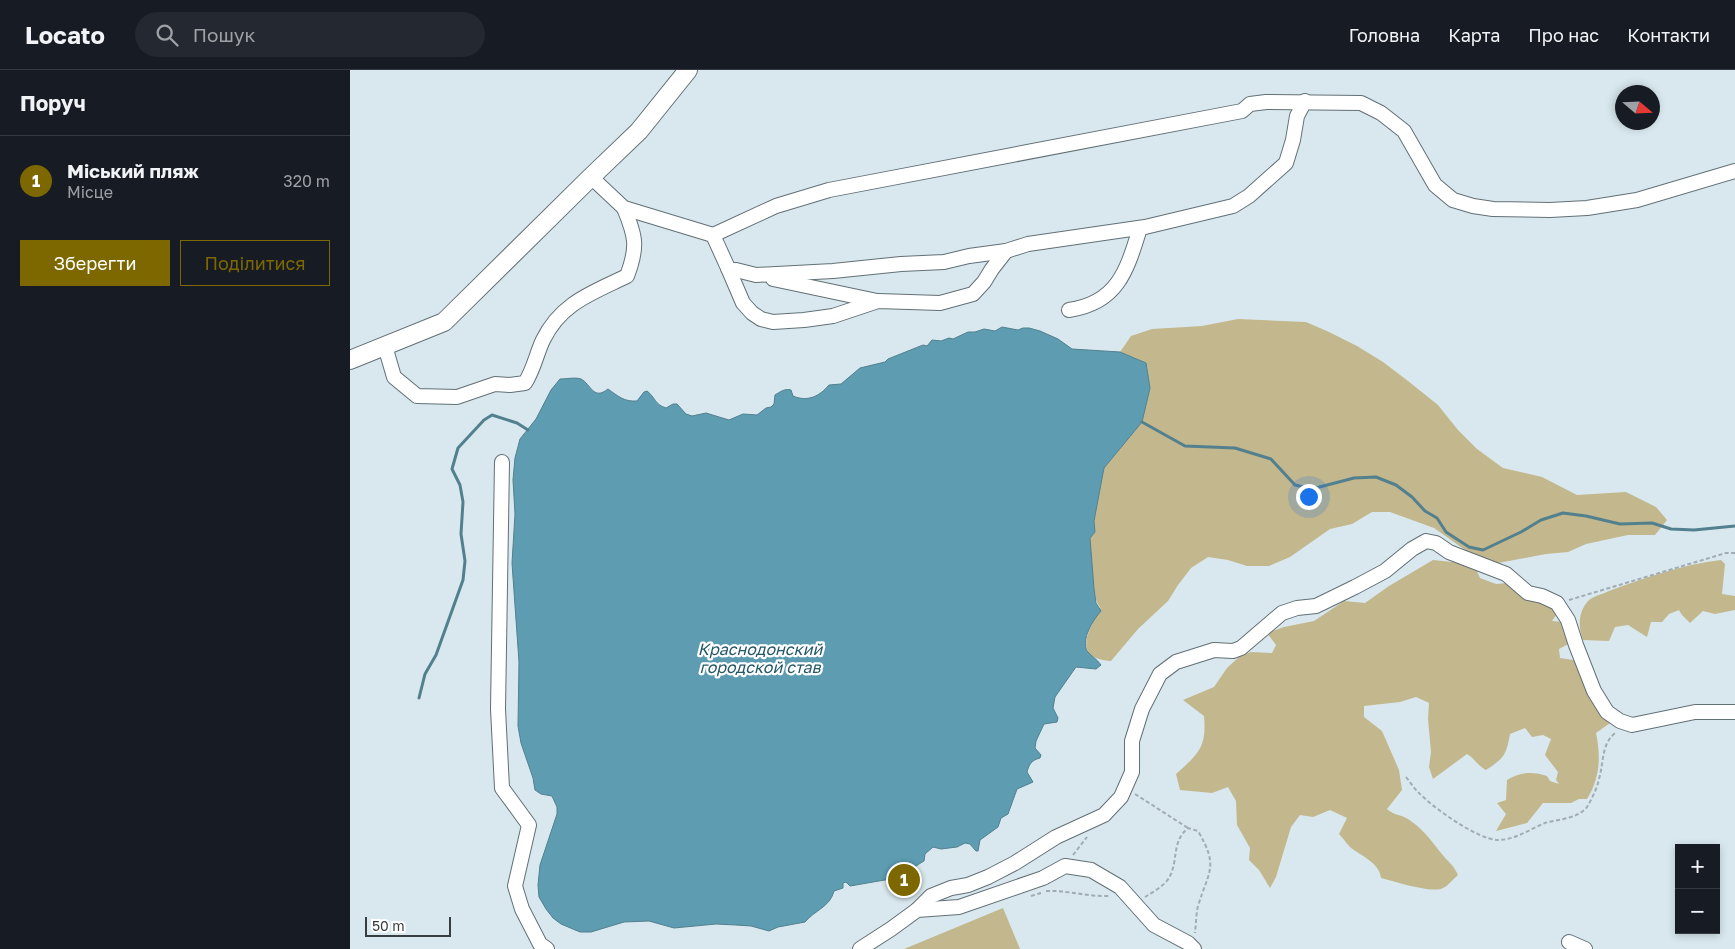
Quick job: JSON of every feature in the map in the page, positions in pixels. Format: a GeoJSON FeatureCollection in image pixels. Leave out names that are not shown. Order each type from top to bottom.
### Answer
{"type":"FeatureCollection","features":[{"type":"Feature","properties":{"kind":"main road"},"geometry":{"type":"LineString","coordinates":[[350,360],[444,322],[639,131],[688,70]]}},
{"type":"Feature","properties":{"kind":"street"},"geometry":{"type":"LineString","coordinates":[[756,275],[944,262],[969,256],[1006,251],[1028,244],[1140,228],[1233,206],[1249,196],[1286,163],[1293,140],[1297,116],[1305,101]]}},
{"type":"Feature","properties":{"kind":"street"},"geometry":{"type":"LineString","coordinates":[[624,208],[713,235],[776,206],[829,190],[1242,111],[1250,104],[1266,102],[1361,103],[1381,113],[1404,131],[1435,185],[1453,200],[1473,206],[1550,210],[1587,208],[1637,200],[1735,170]]}},
{"type":"Feature","properties":{"kind":"street"},"geometry":{"type":"LineString","coordinates":[[385,346],[394,377],[417,396],[457,396],[495,384],[525,383],[532,372],[542,343],[551,325],[571,304],[591,292],[627,276],[634,259],[635,243],[632,227],[624,208],[591,177]]}},
{"type":"Feature","properties":{"kind":"street"},"geometry":{"type":"LineString","coordinates":[[1069,310],[1086,308],[1104,297],[1120,281],[1130,259],[1140,228]]}},
{"type":"Feature","properties":{"kind":"street"},"geometry":{"type":"LineString","coordinates":[[713,235],[743,303],[761,319],[773,322],[833,316],[878,301]]}},
{"type":"Feature","properties":{"kind":"street"},"geometry":{"type":"LineString","coordinates":[[728,268],[878,301],[940,303],[973,294],[1006,251]]}},
{"type":"Feature","properties":{"kind":"street"},"geometry":{"type":"LineString","coordinates":[[502,462],[498,709],[502,788],[529,825],[515,886],[522,909],[540,944],[547,949]]}},
{"type":"Feature","properties":{"kind":"street"},"geometry":{"type":"LineString","coordinates":[[860,949],[917,910],[931,896],[988,877],[1015,863],[1056,836],[1104,815],[1121,797],[1132,772],[1132,741],[1142,708],[1160,674],[1176,662],[1214,650],[1233,651],[1241,648],[1282,613],[1297,608],[1316,606],[1355,587],[1385,570],[1412,549],[1426,541],[1436,543],[1449,552],[1506,574],[1528,593],[1542,596],[1557,603],[1568,620],[1594,691],[1607,712],[1620,721],[1632,725],[1695,712],[1735,712]]}},
{"type":"Feature","properties":{"kind":"street"},"geometry":{"type":"LineString","coordinates":[[917,910],[959,907],[1043,878],[1065,866],[1091,870],[1120,887],[1154,925],[1188,943],[1195,943]]}},
{"type":"Feature","properties":{"kind":"street"},"geometry":{"type":"LineString","coordinates":[[1569,942],[1585,949]]}},
{"type":"Feature","properties":{"kind":"path"},"geometry":{"type":"LineString","coordinates":[[1557,603],[1726,553],[1735,553]]}},
{"type":"Feature","properties":{"kind":"path"},"geometry":{"type":"LineString","coordinates":[[1406,776],[1417,791],[1429,802],[1473,833],[1491,839],[1509,838],[1543,824],[1574,816],[1586,808],[1599,781],[1607,740],[1619,729],[1632,725]]}},
{"type":"Feature","properties":{"kind":"path"},"geometry":{"type":"LineString","coordinates":[[1125,787],[1188,828],[1198,831],[1206,843],[1211,868],[1198,907],[1195,943]]}},
{"type":"Feature","properties":{"kind":"path"},"geometry":{"type":"LineString","coordinates":[[1004,892],[1034,896],[1049,891],[1096,897],[1144,898],[1158,889],[1169,878],[1175,863],[1180,834],[1188,828]]}},
{"type":"Feature","properties":{"kind":"path"},"geometry":{"type":"LineString","coordinates":[[1065,866],[1087,837]]}},
{"type":"Feature","properties":{"kind":"path"},"geometry":{"type":"LineString","coordinates":[[1049,891],[1053,885]]}},
{"type":"Feature","properties":{"kind":"shaded area"},"geometry":{"type":"Polygon","coordinates":[[[1238,319],[1306,322],[1329,332],[1383,362],[1408,381],[1438,405],[1458,430],[1477,449],[1503,468],[1542,477],[1577,495],[1626,492],[1656,507],[1667,520],[1655,535],[1628,535],[1586,544],[1568,552],[1498,563],[1478,559],[1434,528],[1390,512],[1372,512],[1352,524],[1330,529],[1290,557],[1269,566],[1247,566],[1228,560],[1208,557],[1191,568],[1168,601],[1138,629],[1111,661],[1098,659],[1091,655],[1087,649],[1086,642],[1100,607],[1093,585],[1090,538],[1095,532],[1094,521],[1104,468],[1142,422],[1150,388],[1146,363],[1120,352],[1131,336],[1152,329],[1202,326],[1238,319]]]}},
{"type":"Feature","properties":{"kind":"shaded area"},"geometry":{"type":"Polygon","coordinates":[[[1433,560],[1462,563],[1476,569],[1480,578],[1496,584],[1508,583],[1559,611],[1552,621],[1564,622],[1572,642],[1559,649],[1560,658],[1573,660],[1579,665],[1601,715],[1610,723],[1596,733],[1599,759],[1595,783],[1587,799],[1579,799],[1571,803],[1543,803],[1527,823],[1496,831],[1506,814],[1497,803],[1506,800],[1507,780],[1516,775],[1537,773],[1547,776],[1550,781],[1559,784],[1556,780],[1558,772],[1545,755],[1551,739],[1543,735],[1532,737],[1525,728],[1510,734],[1503,756],[1486,770],[1467,754],[1433,779],[1429,767],[1431,752],[1428,719],[1429,703],[1416,697],[1400,702],[1364,706],[1364,717],[1382,731],[1399,770],[1402,790],[1387,809],[1408,819],[1422,830],[1458,875],[1447,886],[1438,889],[1422,888],[1381,878],[1377,868],[1350,847],[1339,834],[1347,818],[1330,810],[1313,817],[1300,815],[1291,827],[1276,877],[1270,888],[1259,870],[1249,860],[1250,848],[1237,825],[1236,801],[1228,787],[1212,793],[1180,790],[1176,774],[1199,750],[1205,727],[1204,716],[1183,700],[1214,687],[1227,668],[1240,656],[1251,652],[1272,653],[1276,645],[1267,633],[1284,627],[1314,621],[1344,601],[1365,603],[1389,586],[1433,560]]]}},
{"type":"Feature","properties":{"kind":"shaded area"},"geometry":{"type":"Polygon","coordinates":[[[1721,560],[1725,564],[1722,594],[1735,596],[1735,610],[1715,614],[1703,611],[1690,623],[1679,610],[1669,614],[1662,622],[1651,622],[1647,637],[1628,625],[1615,627],[1609,641],[1583,640],[1580,630],[1582,610],[1588,601],[1593,598],[1664,572],[1721,560]]]}},
{"type":"Feature","properties":{"kind":"shaded area"},"geometry":{"type":"Polygon","coordinates":[[[1003,908],[1020,949],[904,949],[1003,908]]]}},
{"type":"Feature","properties":{"kind":"water","name":"Краснодонский городской став"},"geometry":{"type":"Polygon","coordinates":[[[1002,327],[1018,330],[1029,328],[1040,331],[1058,339],[1072,349],[1120,352],[1146,363],[1150,388],[1142,422],[1104,468],[1094,521],[1095,532],[1090,538],[1096,603],[1101,611],[1089,630],[1086,646],[1087,651],[1101,665],[1096,669],[1076,667],[1055,697],[1053,708],[1058,718],[1057,722],[1044,724],[1036,741],[1035,748],[1041,755],[1040,758],[1031,763],[1027,772],[1033,782],[1017,789],[1008,814],[1001,818],[998,827],[980,840],[978,851],[970,844],[965,843],[957,847],[941,849],[933,847],[925,854],[924,861],[902,877],[850,886],[846,882],[843,883],[843,888],[834,891],[826,905],[805,922],[778,927],[769,931],[751,926],[716,924],[674,928],[649,921],[624,922],[591,932],[580,932],[561,924],[553,918],[539,897],[540,865],[557,814],[557,807],[552,796],[541,794],[535,790],[533,778],[521,743],[518,726],[519,662],[512,563],[515,514],[513,480],[515,458],[520,439],[536,419],[551,390],[560,379],[579,378],[599,393],[608,389],[625,399],[637,401],[647,391],[659,405],[666,408],[677,404],[686,414],[692,416],[706,413],[729,420],[743,414],[757,415],[766,408],[771,407],[774,404],[775,395],[785,390],[791,390],[793,396],[798,398],[812,397],[821,393],[829,385],[841,384],[860,368],[885,362],[888,359],[923,345],[927,346],[932,340],[953,339],[968,332],[984,329],[995,331],[1002,327]]]}},
{"type":"Feature","properties":{"kind":"waterway"},"geometry":{"type":"LineString","coordinates":[[419,698],[425,674],[436,655],[463,580],[465,561],[461,534],[463,502],[460,485],[452,469],[458,448],[484,420],[492,415],[517,423],[528,430]]}},
{"type":"Feature","properties":{"kind":"waterway"},"geometry":{"type":"LineString","coordinates":[[1142,422],[1185,446],[1235,448],[1271,459],[1295,485],[1312,489],[1354,478],[1376,477],[1396,485],[1412,497],[1425,511],[1437,518],[1446,532],[1469,547],[1483,550],[1541,520],[1563,513],[1620,524],[1652,523],[1671,529],[1694,530],[1735,526]]}},
{"type":"Feature","properties":{"kind":"place","name":"Міський пляж"},"geometry":{"type":"Point","coordinates":[904,880]}}]}
